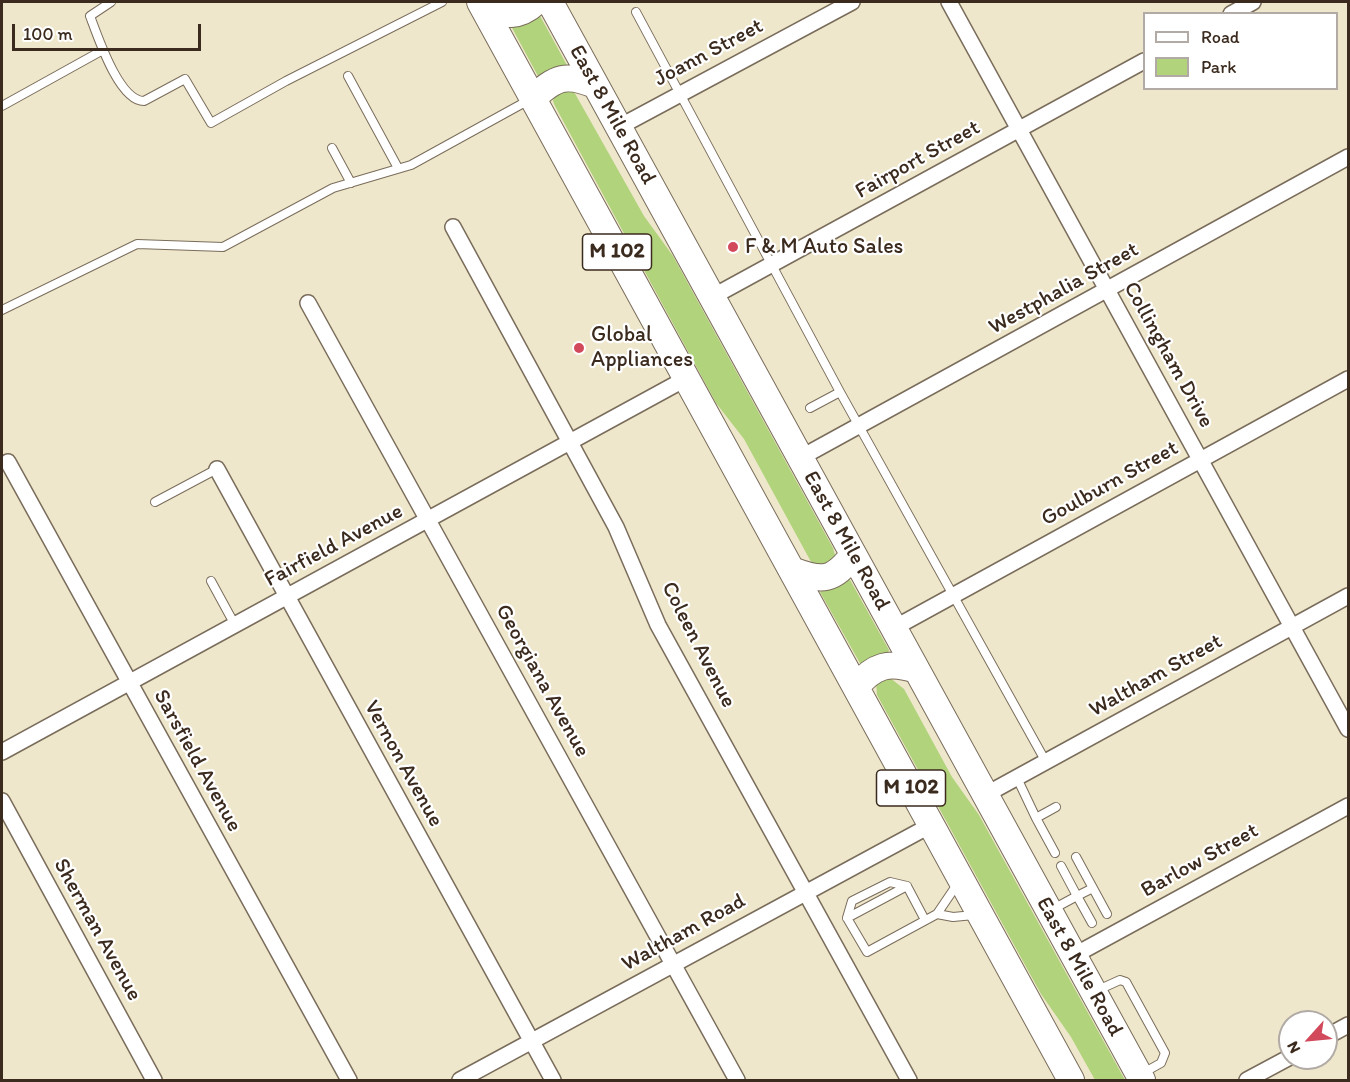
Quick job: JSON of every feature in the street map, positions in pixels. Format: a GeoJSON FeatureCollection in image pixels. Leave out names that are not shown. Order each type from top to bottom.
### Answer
{"type":"FeatureCollection","features":[{"type":"Feature","properties":{"kind":"highway"},"geometry":{"type":"LineString","coordinates":[[482,5],[509,15],[525,11],[536,2]]}},
{"type":"Feature","properties":{"kind":"highway","name":"East 8 Mile Road"},"geometry":{"type":"LineString","coordinates":[[550,2],[1140,1078]]}},
{"type":"Feature","properties":{"kind":"highway","name":"M 102"},"geometry":{"type":"LineString","coordinates":[[482,5],[1071,1080]]}},
{"type":"Feature","properties":{"kind":"highway"},"geometry":{"type":"LineString","coordinates":[[533,98],[562,78],[581,79],[595,85]]}},
{"type":"Feature","properties":{"kind":"highway"},"geometry":{"type":"LineString","coordinates":[[792,570],[812,578],[827,578],[841,570],[854,555]]}},
{"type":"Feature","properties":{"kind":"highway"},"geometry":{"type":"LineString","coordinates":[[856,687],[870,672],[883,665],[900,665],[916,670]]}},
{"type":"Feature","properties":{"kind":"street","name":"Joann Street"},"geometry":{"type":"LineString","coordinates":[[619,127],[852,2]]}},
{"type":"Feature","properties":{"kind":"street","name":"Collingham Drive"},"geometry":{"type":"LineString","coordinates":[[949,2],[1348,729]]}},
{"type":"Feature","properties":{"kind":"street"},"geometry":{"type":"LineString","coordinates":[[1235,12],[1253,2]]}},
{"type":"Feature","properties":{"kind":"street","name":"Fairport Street"},"geometry":{"type":"LineString","coordinates":[[712,297],[1143,62]]}},
{"type":"Feature","properties":{"kind":"street","name":"Westphalia Street"},"geometry":{"type":"LineString","coordinates":[[800,458],[1348,157]]}},
{"type":"Feature","properties":{"kind":"street","name":"Coleen Avenue"},"geometry":{"type":"LineString","coordinates":[[453,227],[624,543],[658,625],[909,1080]]}},
{"type":"Feature","properties":{"kind":"street","name":"Georgiana Avenue"},"geometry":{"type":"LineString","coordinates":[[308,303],[737,1080]]}},
{"type":"Feature","properties":{"kind":"street","name":"Fairfield Avenue"},"geometry":{"type":"LineString","coordinates":[[2,752],[687,378]]}},
{"type":"Feature","properties":{"kind":"street","name":"Goulburn Street"},"geometry":{"type":"LineString","coordinates":[[894,628],[1348,379]]}},
{"type":"Feature","properties":{"kind":"street","name":"Sarsfield Avenue"},"geometry":{"type":"LineString","coordinates":[[8,462],[349,1080]]}},
{"type":"Feature","properties":{"kind":"street","name":"Vernon Avenue"},"geometry":{"type":"LineString","coordinates":[[217,469],[285,598],[553,1080]]}},
{"type":"Feature","properties":{"kind":"street","name":"Waltham Street"},"geometry":{"type":"LineString","coordinates":[[985,795],[1348,596]]}},
{"type":"Feature","properties":{"kind":"street","name":"Sherman Avenue"},"geometry":{"type":"LineString","coordinates":[[2,801],[154,1080]]}},
{"type":"Feature","properties":{"kind":"street","name":"Barlow Street"},"geometry":{"type":"LineString","coordinates":[[1073,956],[1348,806]]}},
{"type":"Feature","properties":{"kind":"street","name":"Waltham Road"},"geometry":{"type":"LineString","coordinates":[[460,1080],[931,825]]}},
{"type":"Feature","properties":{"kind":"street"},"geometry":{"type":"LineString","coordinates":[[1247,1080],[1278,1063]]}},
{"type":"Feature","properties":{"kind":"lane"},"geometry":{"type":"LineString","coordinates":[[111,2],[90,16],[103,50],[121,83],[133,99],[144,101],[185,79],[211,123],[286,81],[442,2]]}},
{"type":"Feature","properties":{"kind":"lane"},"geometry":{"type":"LineString","coordinates":[[636,12],[840,392],[1046,762]]}},
{"type":"Feature","properties":{"kind":"lane"},"geometry":{"type":"LineString","coordinates":[[2,106],[103,50]]}},
{"type":"Feature","properties":{"kind":"lane"},"geometry":{"type":"LineString","coordinates":[[348,76],[398,168]]}},
{"type":"Feature","properties":{"kind":"lane"},"geometry":{"type":"LineString","coordinates":[[2,310],[137,243],[222,247],[333,188],[411,165],[533,98]]}},
{"type":"Feature","properties":{"kind":"lane"},"geometry":{"type":"LineString","coordinates":[[332,148],[351,183]]}},
{"type":"Feature","properties":{"kind":"lane"},"geometry":{"type":"LineString","coordinates":[[810,408],[840,392]]}},
{"type":"Feature","properties":{"kind":"lane"},"geometry":{"type":"LineString","coordinates":[[155,501],[217,469]]}},
{"type":"Feature","properties":{"kind":"lane"},"geometry":{"type":"LineString","coordinates":[[211,581],[235,625]]}},
{"type":"Feature","properties":{"kind":"lane"},"geometry":{"type":"LineString","coordinates":[[1017,778],[1056,853]]}},
{"type":"Feature","properties":{"kind":"lane"},"geometry":{"type":"LineString","coordinates":[[1036,818],[1056,807]]}},
{"type":"Feature","properties":{"kind":"lane"},"geometry":{"type":"LineString","coordinates":[[1076,857],[1107,914]]}},
{"type":"Feature","properties":{"kind":"lane"},"geometry":{"type":"LineString","coordinates":[[1061,866],[1092,923]]}},
{"type":"Feature","properties":{"kind":"lane"},"geometry":{"type":"LineString","coordinates":[[925,920],[907,886],[890,882],[852,901],[847,918],[867,952],[937,914],[961,879]]}},
{"type":"Feature","properties":{"kind":"lane"},"geometry":{"type":"LineString","coordinates":[[847,918],[907,886]]}},
{"type":"Feature","properties":{"kind":"lane"},"geometry":{"type":"LineString","coordinates":[[1049,911],[1093,888]]}},
{"type":"Feature","properties":{"kind":"lane"},"geometry":{"type":"LineString","coordinates":[[937,914],[953,917],[980,915]]}},
{"type":"Feature","properties":{"kind":"lane"},"geometry":{"type":"LineString","coordinates":[[1094,993],[1120,980],[1126,982],[1165,1053],[1161,1063],[1140,1078]]}},
{"type":"Feature","properties":{"kind":"green space"},"geometry":{"type":"Polygon","coordinates":[[[539,14],[568,67],[539,78],[511,26],[539,14]]]}},
{"type":"Feature","properties":{"kind":"green space"},"geometry":{"type":"Polygon","coordinates":[[[573,90],[644,216],[673,256],[833,548],[835,555],[831,565],[814,565],[810,560],[744,439],[716,403],[555,106],[553,101],[556,92],[573,90]]]}},
{"type":"Feature","properties":{"kind":"green space"},"geometry":{"type":"Polygon","coordinates":[[[849,578],[889,650],[888,653],[879,654],[861,665],[820,592],[849,578]]]}},
{"type":"Feature","properties":{"kind":"green space"},"geometry":{"type":"Polygon","coordinates":[[[889,677],[904,689],[952,777],[979,815],[1125,1080],[1095,1080],[1071,1037],[1041,994],[877,695],[876,681],[889,677]]]}},
{"type":"Feature","properties":{"kind":"place","name":"F & M Auto Sales"},"geometry":{"type":"Point","coordinates":[733,247]}},
{"type":"Feature","properties":{"kind":"place","name":"Global Appliances"},"geometry":{"type":"Point","coordinates":[579,348]}}]}
